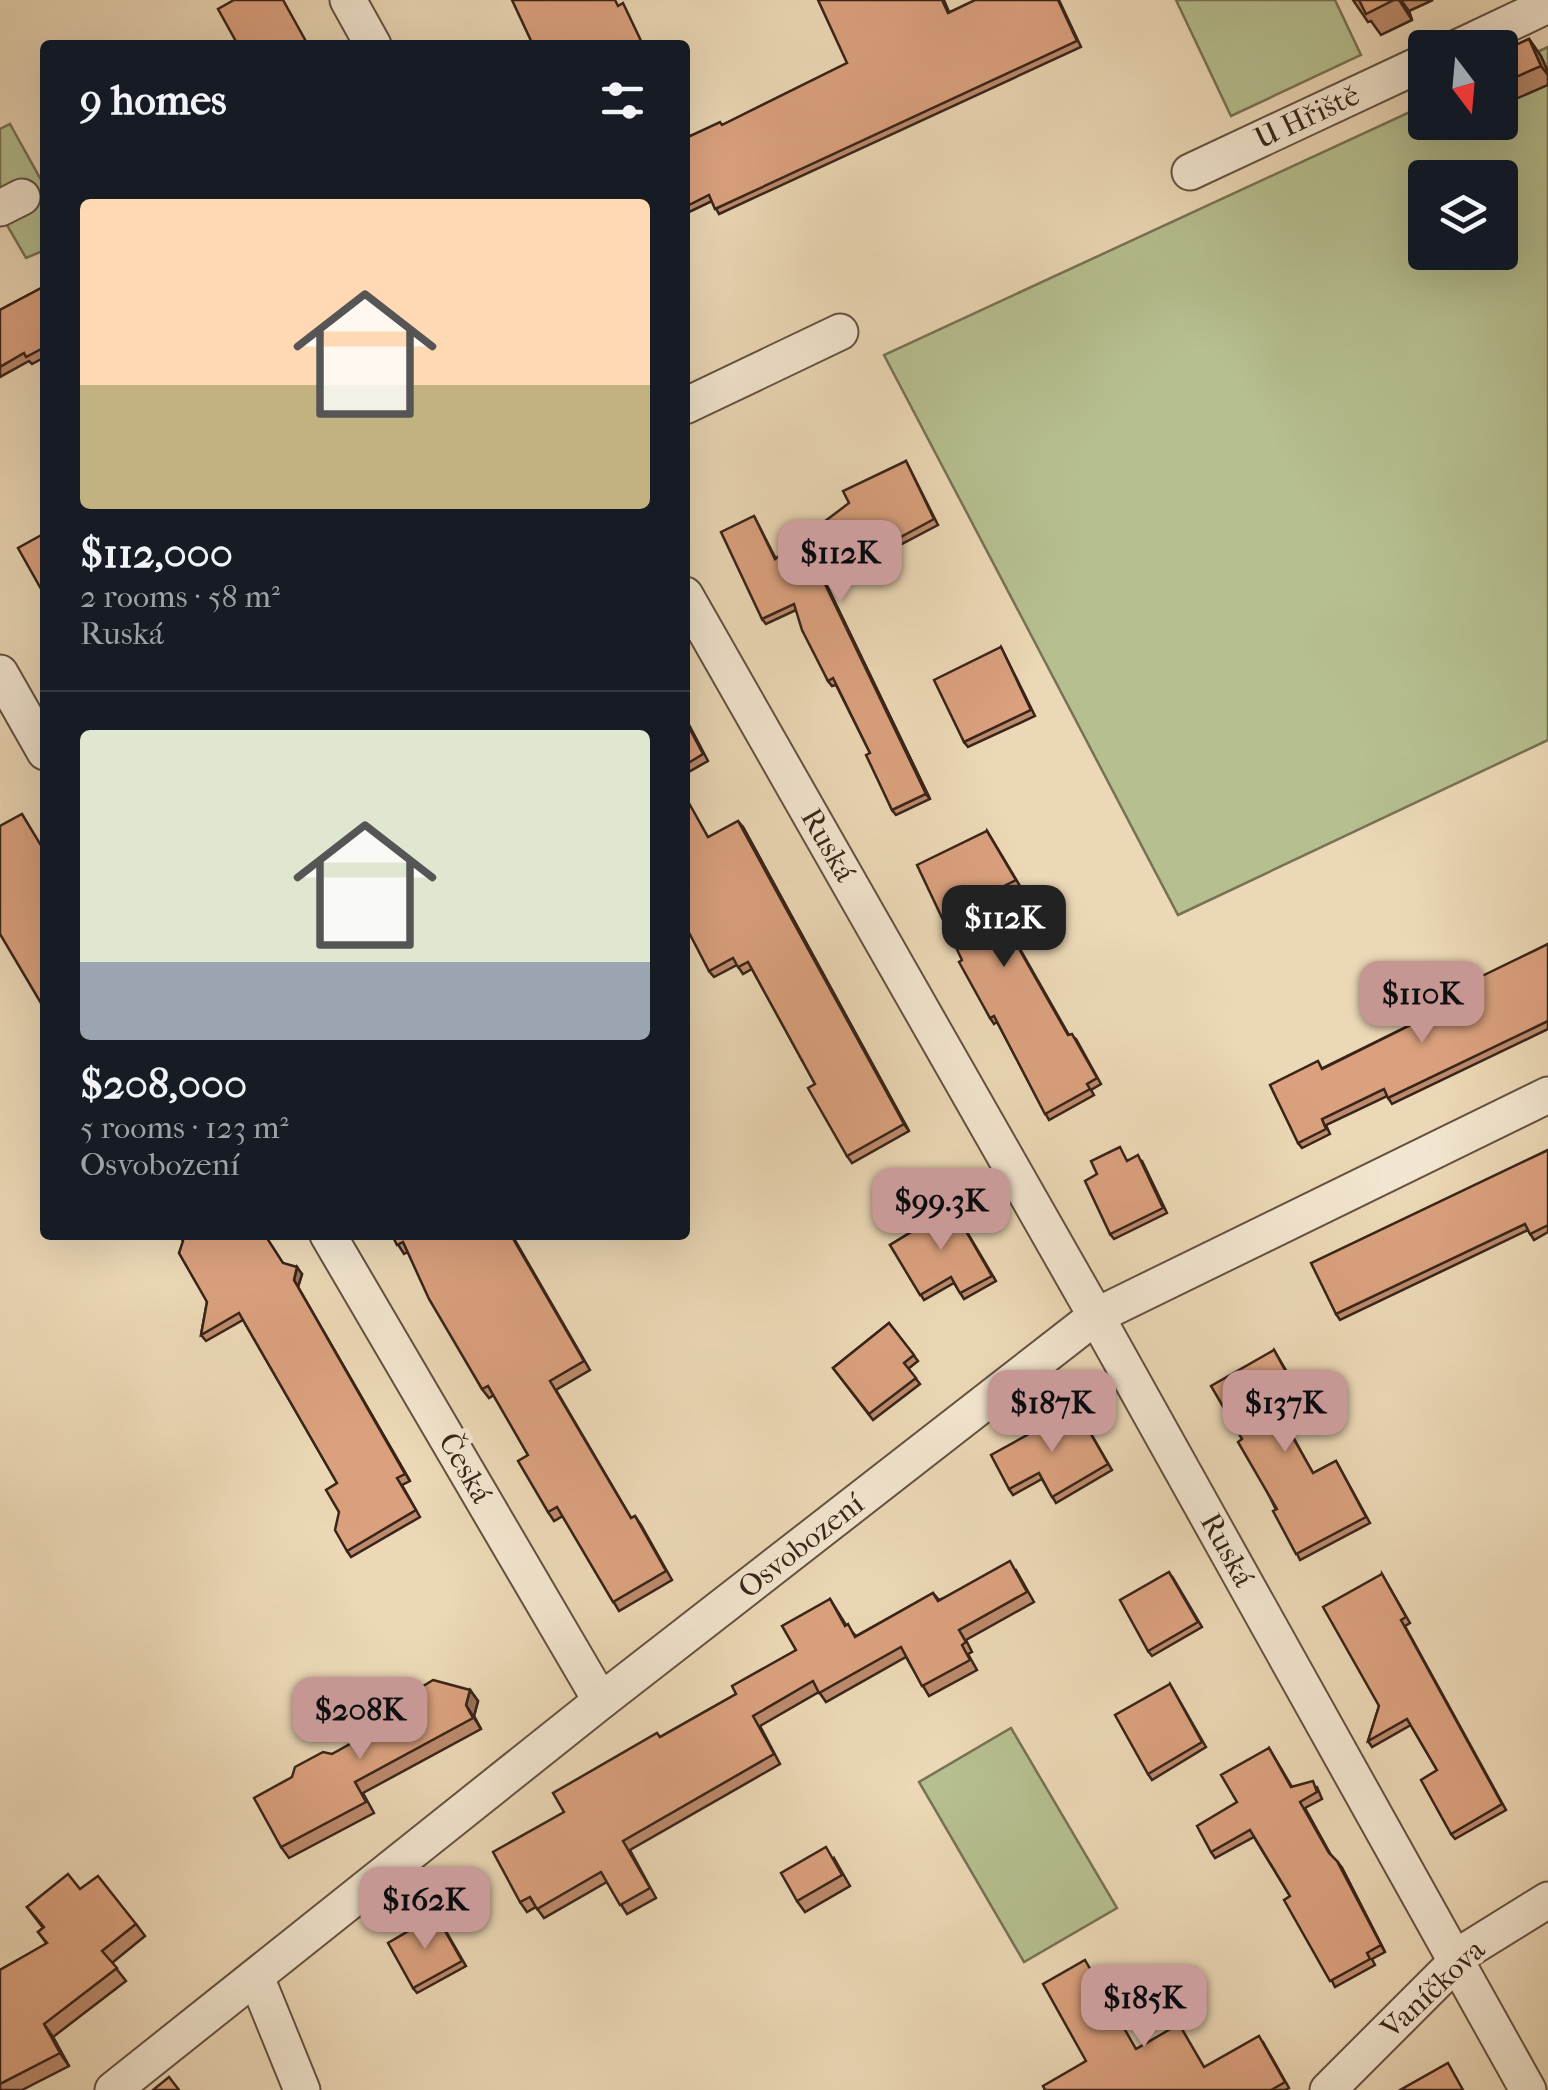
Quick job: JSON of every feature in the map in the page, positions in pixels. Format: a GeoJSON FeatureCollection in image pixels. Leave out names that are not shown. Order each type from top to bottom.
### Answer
{"type":"FeatureCollection","features":[{"type":"Feature","properties":{"kind":"street"},"geometry":{"type":"LineString","coordinates":[[348,0],[370,40]]}},
{"type":"Feature","properties":{"kind":"street"},"geometry":{"type":"LineString","coordinates":[[1495,30],[1548,5]]}},
{"type":"Feature","properties":{"kind":"street","name":"U Hřiště"},"geometry":{"type":"LineString","coordinates":[[1190,172],[1408,70]]}},
{"type":"Feature","properties":{"kind":"street"},"geometry":{"type":"LineString","coordinates":[[690,404],[840,332]]}},
{"type":"Feature","properties":{"kind":"street","name":"Ruská"},"geometry":{"type":"LineString","coordinates":[[690,604],[1096,1316],[1528,2090]]}},
{"type":"Feature","properties":{"kind":"street"},"geometry":{"type":"LineString","coordinates":[[0,673],[29,730]]}},
{"type":"Feature","properties":{"kind":"street","name":"Osvobození"},"geometry":{"type":"LineString","coordinates":[[113,2090],[601,1701],[1096,1316],[1548,1094]]}},
{"type":"Feature","properties":{"kind":"street","name":"Česká"},"geometry":{"type":"LineString","coordinates":[[331,1240],[601,1701]]}},
{"type":"Feature","properties":{"kind":"street","name":"Vaníčkova"},"geometry":{"type":"LineString","coordinates":[[1328,2090],[1456,1961],[1548,1900]]}},
{"type":"Feature","properties":{"kind":"street"},"geometry":{"type":"LineString","coordinates":[[256,1978],[302,2090]]}},
{"type":"Feature","properties":{"kind":"green space"},"geometry":{"type":"Polygon","coordinates":[[[1176,0],[1335,0],[1361,55],[1231,116],[1176,0]]]}},
{"type":"Feature","properties":{"kind":"green space"},"geometry":{"type":"Polygon","coordinates":[[[1548,47],[1548,740],[1178,915],[884,355],[1408,113],[1408,140],[1518,140],[1518,61],[1548,47]]]}},
{"type":"Feature","properties":{"kind":"green space"},"geometry":{"type":"Polygon","coordinates":[[[10,124],[40,178],[40,252],[26,258],[0,213],[0,129],[10,124]]]}},
{"type":"Feature","properties":{"kind":"green space"},"geometry":{"type":"Polygon","coordinates":[[[1011,1728],[1117,1908],[1024,1962],[919,1782],[1011,1728]]]}},
{"type":"Feature","properties":{"kind":"building"},"geometry":{"type":"Polygon","coordinates":[[[234,0],[283,0],[305,40],[235,40],[218,9],[234,0]]]}},
{"type":"Feature","properties":{"kind":"building"},"geometry":{"type":"Polygon","coordinates":[[[512,0],[615,0],[618,6],[623,3],[641,40],[531,40],[512,0]]]}},
{"type":"Feature","properties":{"kind":"building"},"geometry":{"type":"Polygon","coordinates":[[[818,0],[942,0],[948,13],[975,0],[1058,0],[1077,41],[715,209],[709,195],[690,204],[690,136],[720,122],[722,125],[847,63],[818,0]]]}},
{"type":"Feature","properties":{"kind":"building"},"geometry":{"type":"Polygon","coordinates":[[[1359,0],[1394,0],[1366,14],[1359,0]]]}},
{"type":"Feature","properties":{"kind":"building"},"geometry":{"type":"Polygon","coordinates":[[[1529,39],[1541,66],[1518,76],[1518,44],[1529,39]]]}},
{"type":"Feature","properties":{"kind":"building"},"geometry":{"type":"Polygon","coordinates":[[[40,289],[40,350],[26,357],[24,353],[0,367],[0,310],[40,289]]]}},
{"type":"Feature","properties":{"kind":"building"},"geometry":{"type":"Polygon","coordinates":[[[906,461],[934,519],[873,552],[865,533],[813,559],[926,794],[892,810],[866,755],[870,753],[833,678],[828,681],[802,630],[794,604],[762,619],[721,532],[754,516],[775,559],[849,503],[843,491],[906,461]]]}},
{"type":"Feature","properties":{"kind":"building"},"geometry":{"type":"Polygon","coordinates":[[[40,536],[40,587],[18,548],[40,536]]]}},
{"type":"Feature","properties":{"kind":"building"},"geometry":{"type":"Polygon","coordinates":[[[1001,647],[1031,710],[964,742],[934,680],[1001,647]]]}},
{"type":"Feature","properties":{"kind":"building"},"geometry":{"type":"Polygon","coordinates":[[[690,729],[703,754],[690,762],[690,729]]]}},
{"type":"Feature","properties":{"kind":"building"},"geometry":{"type":"Polygon","coordinates":[[[690,805],[708,837],[738,821],[904,1124],[847,1156],[808,1088],[815,1084],[748,962],[738,967],[733,958],[709,971],[690,935],[690,805]]]}},
{"type":"Feature","properties":{"kind":"building"},"geometry":{"type":"Polygon","coordinates":[[[22,814],[40,844],[40,1002],[0,934],[0,826],[22,814]]]}},
{"type":"Feature","properties":{"kind":"building"},"geometry":{"type":"Polygon","coordinates":[[[987,831],[1016,880],[988,894],[1068,1035],[1072,1034],[1097,1078],[1087,1084],[1090,1089],[1045,1114],[994,1016],[990,1018],[959,962],[962,960],[917,865],[987,831]]]}},
{"type":"Feature","properties":{"kind":"building"},"geometry":{"type":"Polygon","coordinates":[[[1548,944],[1548,1021],[1388,1098],[1384,1089],[1322,1119],[1326,1129],[1298,1143],[1270,1085],[1318,1061],[1322,1069],[1483,989],[1478,978],[1548,944]]]}},
{"type":"Feature","properties":{"kind":"building"},"geometry":{"type":"Polygon","coordinates":[[[1120,1147],[1127,1161],[1138,1155],[1163,1208],[1110,1234],[1085,1181],[1097,1174],[1091,1161],[1120,1147]]]}},
{"type":"Feature","properties":{"kind":"building"},"geometry":{"type":"Polygon","coordinates":[[[1548,1150],[1548,1225],[1530,1234],[1525,1224],[1336,1314],[1311,1263],[1548,1150]]]}},
{"type":"Feature","properties":{"kind":"building"},"geometry":{"type":"Polygon","coordinates":[[[948,1200],[992,1276],[960,1293],[951,1277],[920,1295],[890,1245],[926,1223],[922,1216],[948,1200]]]}},
{"type":"Feature","properties":{"kind":"building"},"geometry":{"type":"Polygon","coordinates":[[[268,1240],[283,1263],[297,1267],[294,1280],[405,1474],[397,1478],[416,1510],[347,1551],[335,1530],[339,1512],[326,1490],[337,1483],[239,1313],[201,1335],[207,1302],[179,1253],[183,1241],[268,1240]]]}},
{"type":"Feature","properties":{"kind":"building"},"geometry":{"type":"Polygon","coordinates":[[[394,1240],[514,1240],[584,1361],[550,1381],[666,1571],[613,1602],[557,1507],[548,1512],[518,1461],[528,1455],[488,1386],[482,1389],[429,1299],[403,1242],[397,1245],[394,1240]]]}},
{"type":"Feature","properties":{"kind":"building"},"geometry":{"type":"Polygon","coordinates":[[[889,1323],[914,1355],[904,1363],[916,1378],[869,1414],[833,1368],[889,1323]]]}},
{"type":"Feature","properties":{"kind":"building"},"geometry":{"type":"Polygon","coordinates":[[[1274,1350],[1301,1407],[1282,1418],[1313,1473],[1336,1461],[1366,1517],[1296,1554],[1273,1511],[1277,1509],[1238,1442],[1242,1439],[1211,1386],[1274,1350]]]}},
{"type":"Feature","properties":{"kind":"building"},"geometry":{"type":"Polygon","coordinates":[[[1076,1408],[1108,1464],[1052,1497],[1039,1473],[1009,1489],[991,1455],[1076,1408]]]}},
{"type":"Feature","properties":{"kind":"building"},"geometry":{"type":"Polygon","coordinates":[[[1010,1561],[1027,1592],[959,1630],[970,1660],[922,1686],[901,1647],[819,1693],[813,1681],[753,1716],[774,1754],[623,1841],[650,1888],[620,1905],[601,1872],[537,1909],[530,1897],[520,1902],[493,1852],[564,1812],[553,1793],[657,1733],[660,1737],[736,1694],[732,1686],[796,1650],[782,1626],[830,1599],[855,1637],[933,1593],[938,1601],[1010,1561]]]}},
{"type":"Feature","properties":{"kind":"building"},"geometry":{"type":"Polygon","coordinates":[[[1169,1572],[1198,1622],[1148,1651],[1120,1600],[1169,1572]]]}},
{"type":"Feature","properties":{"kind":"building"},"geometry":{"type":"Polygon","coordinates":[[[1382,1574],[1406,1617],[1401,1620],[1502,1804],[1451,1834],[1421,1780],[1437,1770],[1407,1719],[1368,1741],[1379,1706],[1323,1607],[1382,1574]]]}},
{"type":"Feature","properties":{"kind":"building"},"geometry":{"type":"Polygon","coordinates":[[[433,1680],[470,1690],[466,1705],[473,1718],[355,1782],[366,1802],[281,1847],[254,1798],[292,1777],[295,1767],[323,1752],[332,1754],[382,1726],[376,1715],[433,1680]]]}},
{"type":"Feature","properties":{"kind":"building"},"geometry":{"type":"Polygon","coordinates":[[[1170,1684],[1202,1742],[1148,1774],[1115,1715],[1170,1684]]]}},
{"type":"Feature","properties":{"kind":"building"},"geometry":{"type":"Polygon","coordinates":[[[1269,1748],[1291,1787],[1313,1781],[1317,1792],[1300,1802],[1337,1861],[1381,1945],[1367,1953],[1370,1959],[1330,1981],[1284,1900],[1290,1896],[1250,1830],[1211,1852],[1197,1826],[1237,1802],[1221,1775],[1269,1748]]]}},
{"type":"Feature","properties":{"kind":"building"},"geometry":{"type":"Polygon","coordinates":[[[826,1847],[842,1875],[797,1901],[781,1873],[826,1847]]]}},
{"type":"Feature","properties":{"kind":"building"},"geometry":{"type":"Polygon","coordinates":[[[68,1874],[80,1889],[98,1876],[136,1924],[102,1951],[117,1968],[44,2024],[60,2053],[0,2084],[0,1970],[47,1943],[38,1932],[44,1927],[27,1907],[68,1874]]]}},
{"type":"Feature","properties":{"kind":"building"},"geometry":{"type":"Polygon","coordinates":[[[436,1915],[462,1961],[413,1988],[388,1943],[436,1915]]]}},
{"type":"Feature","properties":{"kind":"building"},"geometry":{"type":"Polygon","coordinates":[[[1085,1960],[1136,2049],[1179,2024],[1204,2067],[1259,2036],[1285,2082],[1271,2090],[1045,2090],[1043,2086],[1086,2061],[1043,1984],[1085,1960]]]}},
{"type":"Feature","properties":{"kind":"building"},"geometry":{"type":"Polygon","coordinates":[[[1448,2063],[1463,2090],[1400,2090],[1448,2063]]]}},
{"type":"Feature","properties":{"kind":"building"},"geometry":{"type":"Polygon","coordinates":[[[169,2077],[179,2090],[153,2090],[169,2077]]]}}]}
